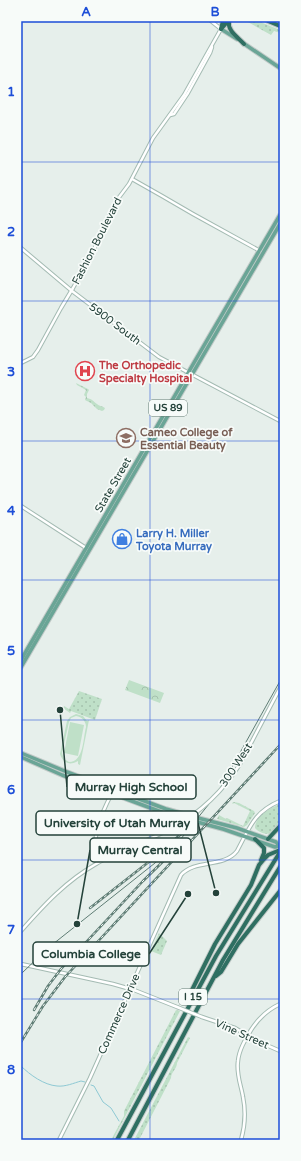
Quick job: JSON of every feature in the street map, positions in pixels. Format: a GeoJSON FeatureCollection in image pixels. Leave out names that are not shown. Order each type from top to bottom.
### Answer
{"type":"FeatureCollection","features":[{"type":"Feature","properties":{"kind":"highway"},"geometry":{"type":"LineString","coordinates":[[222,29],[223,21]]}},
{"type":"Feature","properties":{"kind":"highway"},"geometry":{"type":"LineString","coordinates":[[222,29],[229,21]]}},
{"type":"Feature","properties":{"kind":"highway"},"geometry":{"type":"LineString","coordinates":[[229,21],[230,29],[244,44]]}},
{"type":"Feature","properties":{"kind":"highway"},"geometry":{"type":"LineString","coordinates":[[268,21],[280,26]]}},
{"type":"Feature","properties":{"kind":"highway"},"geometry":{"type":"LineString","coordinates":[[268,839],[280,826]]}},
{"type":"Feature","properties":{"kind":"highway"},"geometry":{"type":"LineString","coordinates":[[254,839],[264,848],[260,865]]}},
{"type":"Feature","properties":{"kind":"highway"},"geometry":{"type":"LineString","coordinates":[[189,1005],[190,994],[207,959],[244,898],[264,858],[280,848]]}},
{"type":"Feature","properties":{"kind":"highway","name":"I 15"},"geometry":{"type":"LineString","coordinates":[[117,1140],[216,956],[276,858],[280,848]]}},
{"type":"Feature","properties":{"kind":"highway","name":"I 15"},"geometry":{"type":"LineString","coordinates":[[128,1140],[214,977],[280,866]]}},
{"type":"Feature","properties":{"kind":"highway"},"geometry":{"type":"LineString","coordinates":[[214,977],[221,972],[238,944],[280,891]]}},
{"type":"Feature","properties":{"kind":"main road"},"geometry":{"type":"LineString","coordinates":[[222,29],[280,68]]}},
{"type":"Feature","properties":{"kind":"main road","name":"State Street"},"geometry":{"type":"LineString","coordinates":[[262,251],[280,215]]}},
{"type":"Feature","properties":{"kind":"main road","name":"State Street"},"geometry":{"type":"LineString","coordinates":[[21,667],[190,374],[262,251],[280,224]]}},
{"type":"Feature","properties":{"kind":"main road","name":"State Street"},"geometry":{"type":"LineString","coordinates":[[21,660],[88,549]]}},
{"type":"Feature","properties":{"kind":"main road"},"geometry":{"type":"LineString","coordinates":[[21,753],[44,766],[67,772],[174,812],[248,831],[276,842],[280,848]]}},
{"type":"Feature","properties":{"kind":"main road"},"geometry":{"type":"LineString","coordinates":[[21,757],[112,793],[176,816],[246,836],[280,848]]}},
{"type":"Feature","properties":{"kind":"street"},"geometry":{"type":"LineString","coordinates":[[211,21],[222,29]]}},
{"type":"Feature","properties":{"kind":"street","name":"Fashion Boulevard"},"geometry":{"type":"LineString","coordinates":[[21,364],[37,353],[93,252],[116,201],[132,179],[153,138],[170,116],[174,114],[188,93],[222,29]]}},
{"type":"Feature","properties":{"kind":"street"},"geometry":{"type":"LineString","coordinates":[[132,179],[262,251]]}},
{"type":"Feature","properties":{"kind":"street","name":"5900 South"},"geometry":{"type":"LineString","coordinates":[[21,248],[72,291],[159,357],[280,421]]}},
{"type":"Feature","properties":{"kind":"street"},"geometry":{"type":"LineString","coordinates":[[21,506],[88,549]]}},
{"type":"Feature","properties":{"kind":"street","name":"300 West"},"geometry":{"type":"LineString","coordinates":[[21,931],[58,892],[80,874],[97,863],[174,827],[192,816],[208,802],[223,787],[240,764],[280,688]]}},
{"type":"Feature","properties":{"kind":"street"},"geometry":{"type":"LineString","coordinates":[[97,863],[95,854],[95,836],[112,793]]}},
{"type":"Feature","properties":{"kind":"street","name":"Commerce Drive"},"geometry":{"type":"LineString","coordinates":[[59,1140],[88,1083],[181,876],[186,870],[193,867],[227,859],[233,856],[260,812],[268,806],[280,801]]}},
{"type":"Feature","properties":{"kind":"street","name":"Vine Street"},"geometry":{"type":"LineString","coordinates":[[21,964],[101,981],[130,989],[202,1017],[230,1026],[280,1051]]}},
{"type":"Feature","properties":{"kind":"street"},"geometry":{"type":"LineString","coordinates":[[240,1140],[245,1113],[238,1078],[240,1052],[248,1036],[262,1016],[280,1004]]}},
{"type":"Feature","properties":{"kind":"green space"},"geometry":{"type":"Polygon","coordinates":[[[246,21],[258,21],[280,30],[280,33],[274,31],[271,35],[246,21]]]}},
{"type":"Feature","properties":{"kind":"green space"},"geometry":{"type":"Polygon","coordinates":[[[76,383],[88,389],[87,398],[105,408],[104,410],[102,411],[97,409],[85,400],[86,397],[84,395],[86,390],[76,383]]]}},
{"type":"Feature","properties":{"kind":"green space"},"geometry":{"type":"Polygon","coordinates":[[[129,680],[164,693],[160,703],[125,690],[129,680]]]}},
{"type":"Feature","properties":{"kind":"green space"},"geometry":{"type":"Polygon","coordinates":[[[79,691],[102,699],[95,720],[71,711],[70,713],[63,708],[64,706],[69,709],[79,691]]]}},
{"type":"Feature","properties":{"kind":"green space"},"geometry":{"type":"Polygon","coordinates":[[[76,714],[83,716],[87,721],[89,720],[80,765],[78,764],[78,761],[75,763],[67,763],[63,760],[60,754],[67,721],[70,717],[76,714]],[[76,716],[71,718],[69,722],[62,753],[64,759],[69,762],[78,758],[82,749],[86,725],[82,718],[76,716]]]}},
{"type":"Feature","properties":{"kind":"green space"},"geometry":{"type":"Polygon","coordinates":[[[70,722],[84,725],[78,756],[64,753],[70,722]]]}},
{"type":"Feature","properties":{"kind":"green space"},"geometry":{"type":"Polygon","coordinates":[[[232,803],[239,803],[255,813],[244,827],[217,819],[219,815],[243,826],[250,811],[232,803]]]}},
{"type":"Feature","properties":{"kind":"green space"},"geometry":{"type":"Polygon","coordinates":[[[280,804],[280,823],[273,833],[268,834],[257,830],[255,828],[260,816],[280,804]]]}},
{"type":"Feature","properties":{"kind":"green space"},"geometry":{"type":"Polygon","coordinates":[[[159,933],[167,941],[161,955],[151,951],[159,933]]]}},
{"type":"Feature","properties":{"kind":"green space"},"geometry":{"type":"Polygon","coordinates":[[[176,1010],[180,1011],[113,1140],[111,1140],[124,1116],[124,1111],[176,1010]]]}},
{"type":"Feature","properties":{"kind":"green space"},"geometry":{"type":"Polygon","coordinates":[[[188,1037],[190,1038],[171,1078],[139,1140],[134,1140],[188,1037]]]}},
{"type":"Feature","properties":{"kind":"waterway"},"geometry":{"type":"LineString","coordinates":[[21,1066],[29,1073],[47,1084],[63,1086],[81,1081],[85,1082]]}},
{"type":"Feature","properties":{"kind":"waterway"},"geometry":{"type":"LineString","coordinates":[[91,1085],[94,1086],[103,1102],[111,1108],[119,1121]]}},
{"type":"Feature","properties":{"kind":"tram line"},"geometry":{"type":"LineString","coordinates":[[21,974],[48,948],[155,863],[180,840],[217,794],[280,681]]}},
{"type":"Feature","properties":{"kind":"railway"},"geometry":{"type":"LineString","coordinates":[[21,1042],[43,1006],[65,977],[280,745]]}},
{"type":"Feature","properties":{"kind":"railway"},"geometry":{"type":"LineString","coordinates":[[90,908],[155,857],[190,826]]}},
{"type":"Feature","properties":{"kind":"railway"},"geometry":{"type":"LineString","coordinates":[[34,1010],[48,986],[61,969],[143,881],[185,840]]}},
{"type":"Feature","properties":{"kind":"place","name":"The Orthopedic Specialty Hospital"},"geometry":{"type":"Point","coordinates":[85,371]}},
{"type":"Feature","properties":{"kind":"place","name":"Cameo College of Essential Beauty"},"geometry":{"type":"Point","coordinates":[126,438]}},
{"type":"Feature","properties":{"kind":"place","name":"Larry H. Miller Toyota Murray"},"geometry":{"type":"Point","coordinates":[122,539]}},
{"type":"Feature","properties":{"kind":"place","name":"Murray High School"},"geometry":{"type":"Point","coordinates":[60,710]}},
{"type":"Feature","properties":{"kind":"place","name":"University of Utah Murray"},"geometry":{"type":"Point","coordinates":[216,893]}},
{"type":"Feature","properties":{"kind":"place","name":"Columbia College"},"geometry":{"type":"Point","coordinates":[188,894]}},
{"type":"Feature","properties":{"kind":"place","name":"Murray Central"},"geometry":{"type":"Point","coordinates":[77,924]}}]}
